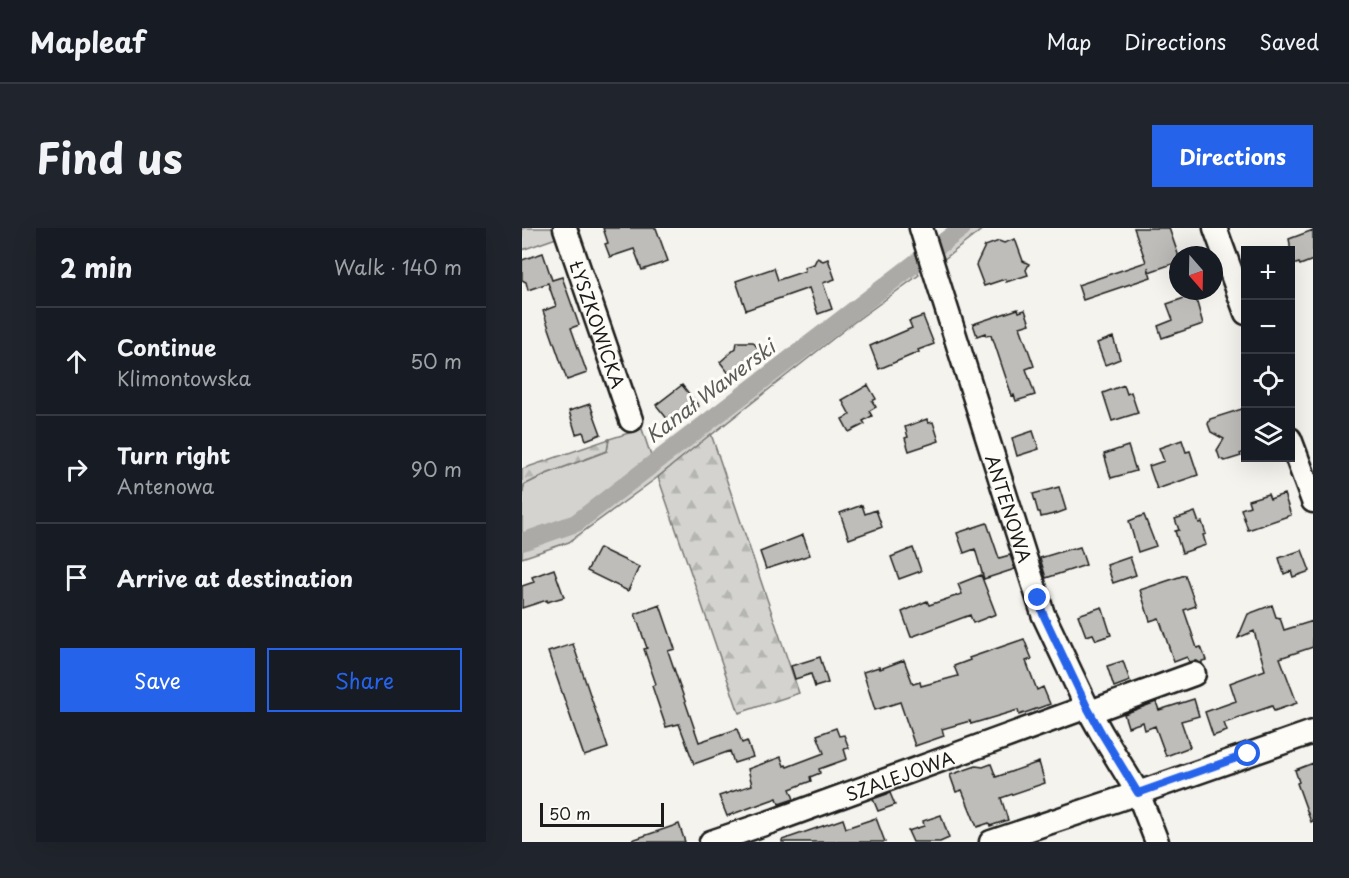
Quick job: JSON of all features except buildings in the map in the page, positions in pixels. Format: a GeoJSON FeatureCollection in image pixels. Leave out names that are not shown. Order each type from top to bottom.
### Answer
{"type":"FeatureCollection","features":[{"type":"Feature","properties":{"kind":"street","name":"ŁYSZKOWICKA"},"geometry":{"type":"LineString","coordinates":[[565,228],[631,420]]}},
{"type":"Feature","properties":{"kind":"street","name":"ANTENOWA"},"geometry":{"type":"LineString","coordinates":[[921,228],[1041,606],[1089,709],[1138,793],[1157,842]]}},
{"type":"Feature","properties":{"kind":"street"},"geometry":{"type":"LineString","coordinates":[[1215,228],[1241,302]]}},
{"type":"Feature","properties":{"kind":"street"},"geometry":{"type":"LineString","coordinates":[[1295,452],[1313,501]]}},
{"type":"Feature","properties":{"kind":"street","name":"SZALEJOWA"},"geometry":{"type":"LineString","coordinates":[[711,842],[1194,674]]}},
{"type":"Feature","properties":{"kind":"street"},"geometry":{"type":"LineString","coordinates":[[991,842],[1313,732]]}},
{"type":"Feature","properties":{"kind":"green space"},"geometry":{"type":"Polygon","coordinates":[[[522,228],[559,228],[562,236],[522,250],[522,228]]]}},
{"type":"Feature","properties":{"kind":"green space"},"geometry":{"type":"Polygon","coordinates":[[[949,228],[984,228],[943,260],[936,238],[949,228]]]}},
{"type":"Feature","properties":{"kind":"green space"},"geometry":{"type":"Polygon","coordinates":[[[913,258],[919,275],[853,323],[658,477],[569,542],[522,558],[524,485],[546,474],[607,451],[609,439],[642,429],[652,459],[913,258]]]}},
{"type":"Feature","properties":{"kind":"green space"},"geometry":{"type":"Polygon","coordinates":[[[711,434],[799,693],[739,713],[658,477],[711,434]]]}},
{"type":"Feature","properties":{"kind":"green space"},"geometry":{"type":"Polygon","coordinates":[[[609,439],[607,451],[546,474],[524,485],[522,500],[522,469],[609,439]]]}},
{"type":"Feature","properties":{"kind":"waterway","name":"Kanał Wawerski"},"geometry":{"type":"LineString","coordinates":[[941,244],[962,228]]}},
{"type":"Feature","properties":{"kind":"waterway","name":"Kanał Wawerski"},"geometry":{"type":"LineString","coordinates":[[522,542],[576,523],[918,261]]}},
{"type":"Feature","properties":{"kind":"route"},"geometry":{"type":"LineString","coordinates":[[1038,598],[1043,614],[1087,707],[1138,793],[1248,754]]}}]}
